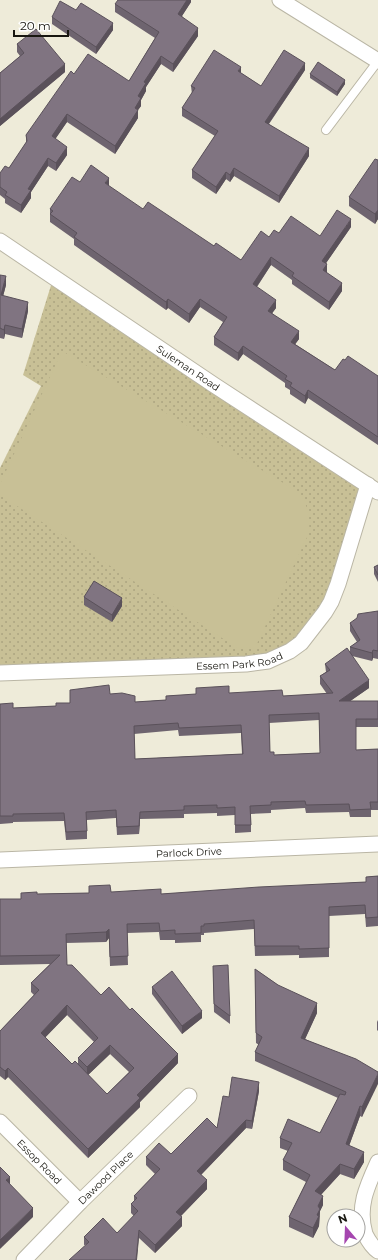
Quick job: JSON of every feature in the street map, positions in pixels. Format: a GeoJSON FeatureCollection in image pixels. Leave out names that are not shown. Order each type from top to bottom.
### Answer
{"type":"FeatureCollection","features":[{"type":"Feature","properties":{"kind":"street"},"geometry":{"type":"LineString","coordinates":[[280,0],[378,61]]}},
{"type":"Feature","properties":{"kind":"street","name":"Suleman Road"},"geometry":{"type":"LineString","coordinates":[[0,241],[208,381],[373,488]]}},
{"type":"Feature","properties":{"kind":"street","name":"Essem Park Road"},"geometry":{"type":"LineString","coordinates":[[0,673],[246,664],[268,661],[281,657],[301,643],[332,602],[373,488]]}},
{"type":"Feature","properties":{"kind":"street","name":"Parlock Drive"},"geometry":{"type":"LineString","coordinates":[[0,860],[378,844]]}},
{"type":"Feature","properties":{"kind":"street","name":"Dawood Place"},"geometry":{"type":"LineString","coordinates":[[24,1260],[80,1202],[189,1096]]}},
{"type":"Feature","properties":{"kind":"street","name":"Essop Road"},"geometry":{"type":"LineString","coordinates":[[0,1122],[80,1202]]}},
{"type":"Feature","properties":{"kind":"street"},"geometry":{"type":"LineString","coordinates":[[378,1162],[366,1188],[362,1204],[362,1224],[367,1239],[378,1251]]}},
{"type":"Feature","properties":{"kind":"lane"},"geometry":{"type":"LineString","coordinates":[[326,130],[378,61]]}},
{"type":"Feature","properties":{"kind":"shaded area"},"geometry":{"type":"Polygon","coordinates":[[[53,279],[365,485],[338,570],[329,591],[305,628],[285,648],[266,657],[0,670],[0,468],[41,386],[23,375],[53,279]]]}},
{"type":"Feature","properties":{"kind":"shaded area"},"geometry":{"type":"Polygon","coordinates":[[[62,351],[300,493],[308,512],[309,533],[255,648],[236,647],[0,495],[0,484],[62,351]]]}},
{"type":"Feature","properties":{"kind":"building"},"geometry":{"type":"Polygon","coordinates":[[[118,0],[187,0],[178,14],[198,28],[173,64],[161,56],[144,82],[146,83],[138,96],[141,98],[135,108],[138,110],[115,146],[67,114],[52,136],[67,147],[56,163],[48,158],[28,189],[31,190],[21,205],[5,195],[7,192],[0,187],[0,173],[5,166],[9,168],[27,141],[26,135],[71,71],[74,74],[88,54],[129,81],[159,32],[115,4],[118,0]]]}},
{"type":"Feature","properties":{"kind":"building"},"geometry":{"type":"Polygon","coordinates":[[[60,1],[76,10],[81,3],[113,23],[96,47],[52,17],[60,1]]]}},
{"type":"Feature","properties":{"kind":"building"},"geometry":{"type":"Polygon","coordinates":[[[36,29],[65,64],[0,119],[0,73],[24,53],[17,44],[36,29]]]}},
{"type":"Feature","properties":{"kind":"building"},"geometry":{"type":"Polygon","coordinates":[[[214,50],[241,67],[238,71],[261,86],[284,50],[305,63],[265,122],[309,148],[279,196],[234,168],[230,175],[226,172],[216,187],[192,170],[218,131],[182,108],[195,88],[191,86],[214,50]]]}},
{"type":"Feature","properties":{"kind":"building"},"geometry":{"type":"Polygon","coordinates":[[[318,62],[345,80],[337,92],[310,74],[318,62]]]}},
{"type":"Feature","properties":{"kind":"building"},"geometry":{"type":"Polygon","coordinates":[[[375,159],[378,160],[378,210],[375,214],[349,197],[375,159]]]}},
{"type":"Feature","properties":{"kind":"building"},"geometry":{"type":"Polygon","coordinates":[[[91,165],[109,178],[105,183],[143,209],[148,202],[214,246],[216,243],[241,260],[261,231],[269,237],[274,230],[279,233],[291,216],[320,236],[337,210],[351,219],[322,261],[327,264],[323,270],[342,283],[329,302],[292,276],[294,273],[271,257],[253,284],[276,300],[268,311],[299,331],[291,342],[335,370],[343,359],[345,360],[348,356],[378,376],[378,437],[308,390],[305,396],[290,386],[292,383],[285,379],[287,376],[243,346],[238,353],[214,337],[227,317],[200,299],[189,314],[168,299],[166,302],[74,237],[77,233],[50,214],[53,211],[50,209],[72,177],[80,182],[91,165]]]}},
{"type":"Feature","properties":{"kind":"building"},"geometry":{"type":"Polygon","coordinates":[[[0,275],[6,276],[1,295],[28,302],[22,329],[5,325],[4,330],[0,328],[0,275]]]}},
{"type":"Feature","properties":{"kind":"building"},"geometry":{"type":"Polygon","coordinates":[[[378,565],[378,575],[374,567],[378,565]]]}},
{"type":"Feature","properties":{"kind":"building"},"geometry":{"type":"Polygon","coordinates":[[[94,581],[122,598],[112,615],[84,597],[94,581]]]}},
{"type":"Feature","properties":{"kind":"building"},"geometry":{"type":"Polygon","coordinates":[[[378,611],[378,651],[373,650],[372,653],[350,647],[360,640],[350,623],[357,618],[358,614],[378,611]]]}},
{"type":"Feature","properties":{"kind":"building"},"geometry":{"type":"Polygon","coordinates":[[[347,648],[369,680],[339,701],[378,701],[378,719],[356,719],[356,750],[378,749],[378,802],[370,802],[371,809],[350,810],[349,804],[306,805],[305,801],[271,802],[271,805],[250,806],[251,825],[235,825],[235,807],[217,808],[217,805],[184,806],[184,810],[140,812],[139,826],[117,827],[116,810],[86,812],[87,831],[66,832],[64,813],[13,814],[13,816],[0,816],[0,704],[13,703],[13,708],[56,706],[56,703],[70,703],[70,690],[109,685],[110,694],[122,693],[135,696],[135,702],[166,700],[166,696],[196,694],[196,688],[229,686],[229,693],[282,690],[283,696],[333,693],[320,676],[330,670],[325,664],[347,648]],[[319,713],[269,715],[270,752],[274,752],[274,755],[320,753],[319,713]],[[178,723],[134,726],[135,759],[243,754],[241,725],[179,728],[178,723]]]}},
{"type":"Feature","properties":{"kind":"building"},"geometry":{"type":"Polygon","coordinates":[[[378,876],[378,917],[366,918],[365,905],[329,907],[329,948],[299,949],[299,946],[255,946],[254,920],[204,924],[204,926],[201,926],[201,933],[175,934],[175,930],[160,931],[159,923],[127,924],[128,956],[110,957],[109,929],[106,932],[66,934],[67,965],[72,965],[101,995],[109,987],[130,1010],[132,1008],[178,1054],[137,1095],[140,1098],[88,1149],[8,1068],[5,1071],[0,1067],[0,1031],[39,990],[31,983],[60,955],[0,956],[0,899],[21,899],[21,893],[89,893],[89,886],[110,885],[111,892],[161,889],[161,894],[259,887],[366,882],[366,877],[378,876]],[[67,1005],[41,1033],[72,1064],[75,1061],[107,1094],[134,1068],[110,1045],[87,1067],[78,1058],[98,1038],[67,1005]]]}},
{"type":"Feature","properties":{"kind":"building"},"geometry":{"type":"Polygon","coordinates":[[[228,965],[230,1016],[214,1004],[213,966],[228,965]]]}},
{"type":"Feature","properties":{"kind":"building"},"geometry":{"type":"Polygon","coordinates":[[[255,969],[278,985],[317,1003],[301,1038],[356,1059],[378,1072],[362,1107],[360,1106],[346,1144],[364,1152],[354,1169],[340,1164],[315,1191],[323,1196],[318,1206],[320,1209],[317,1215],[319,1216],[313,1228],[289,1217],[310,1175],[283,1160],[292,1143],[280,1138],[288,1119],[320,1133],[340,1094],[345,1095],[346,1092],[255,1052],[262,1037],[256,1033],[255,969]]]}},
{"type":"Feature","properties":{"kind":"building"},"geometry":{"type":"Polygon","coordinates":[[[172,971],[202,1011],[182,1026],[152,987],[172,971]]]}},
{"type":"Feature","properties":{"kind":"building"},"geometry":{"type":"Polygon","coordinates":[[[232,1077],[259,1082],[252,1121],[246,1120],[197,1171],[207,1180],[176,1212],[182,1217],[155,1245],[139,1230],[136,1260],[69,1260],[89,1242],[84,1237],[103,1218],[117,1233],[138,1211],[131,1204],[137,1198],[134,1196],[160,1169],[146,1157],[159,1143],[171,1154],[207,1118],[217,1128],[223,1096],[229,1097],[232,1077]]]}},
{"type":"Feature","properties":{"kind":"building"},"geometry":{"type":"Polygon","coordinates":[[[0,1167],[10,1177],[6,1180],[33,1208],[0,1240],[0,1167]]]}}]}
